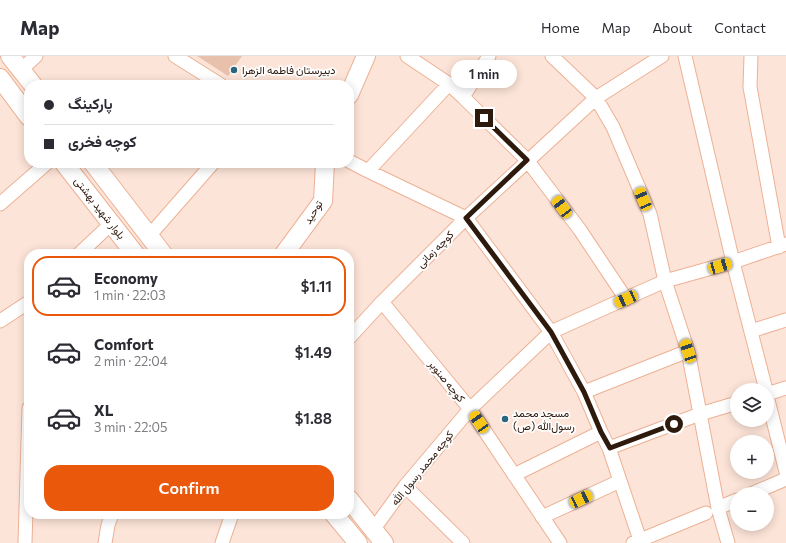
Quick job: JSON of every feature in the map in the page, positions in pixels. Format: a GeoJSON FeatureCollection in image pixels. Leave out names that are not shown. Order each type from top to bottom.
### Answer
{"type":"FeatureCollection","features":[{"type":"Feature","properties":{"kind":"main road"},"geometry":{"type":"LineString","coordinates":[[10,56],[29,80]]}},
{"type":"Feature","properties":{"kind":"main road"},"geometry":{"type":"LineString","coordinates":[[354,84],[366,56]]}},
{"type":"Feature","properties":{"kind":"main road"},"geometry":{"type":"LineString","coordinates":[[3,88],[24,111]]}},
{"type":"Feature","properties":{"kind":"main road","name":"بلوار شهید بهشتی"},"geometry":{"type":"LineString","coordinates":[[68,168],[131,249]]}},
{"type":"Feature","properties":{"kind":"main road","name":"بلوار شهید بهشتی"},"geometry":{"type":"LineString","coordinates":[[97,168],[159,249]]}},
{"type":"Feature","properties":{"kind":"main road","name":"توحید"},"geometry":{"type":"LineString","coordinates":[[288,249],[322,201],[325,168]]}},
{"type":"Feature","properties":{"kind":"main road"},"geometry":{"type":"LineString","coordinates":[[354,505],[378,536]]}},
{"type":"Feature","properties":{"kind":"main road"},"geometry":{"type":"LineString","coordinates":[[338,519],[358,543]]}},
{"type":"Feature","properties":{"kind":"street"},"geometry":{"type":"LineString","coordinates":[[21,70],[36,56]]}},
{"type":"Feature","properties":{"kind":"street"},"geometry":{"type":"LineString","coordinates":[[175,56],[213,80]]}},
{"type":"Feature","properties":{"kind":"street"},"geometry":{"type":"LineString","coordinates":[[407,56],[449,84],[527,160],[580,230],[626,299]]}},
{"type":"Feature","properties":{"kind":"street"},"geometry":{"type":"LineString","coordinates":[[463,97],[489,56]]}},
{"type":"Feature","properties":{"kind":"street"},"geometry":{"type":"LineString","coordinates":[[552,56],[596,98],[612,127],[650,214],[665,281],[688,351],[700,414],[712,511],[728,543]]}},
{"type":"Feature","properties":{"kind":"street","name":"کوچه زمانی"},"geometry":{"type":"LineString","coordinates":[[354,333],[382,302],[466,218],[527,160],[596,98],[662,56]]}},
{"type":"Feature","properties":{"kind":"street"},"geometry":{"type":"LineString","coordinates":[[685,56],[733,262],[764,383]]}},
{"type":"Feature","properties":{"kind":"street"},"geometry":{"type":"LineString","coordinates":[[751,56],[750,87],[782,246]]}},
{"type":"Feature","properties":{"kind":"street"},"geometry":{"type":"LineString","coordinates":[[368,171],[449,84]]}},
{"type":"Feature","properties":{"kind":"street"},"geometry":{"type":"LineString","coordinates":[[354,164],[466,218],[551,332],[584,392],[601,432],[610,448],[638,542],[730,503]]}},
{"type":"Feature","properties":{"kind":"street"},"geometry":{"type":"LineString","coordinates":[[0,204],[41,168]]}},
{"type":"Feature","properties":{"kind":"street"},"geometry":{"type":"LineString","coordinates":[[149,236],[209,168]]}},
{"type":"Feature","properties":{"kind":"street"},"geometry":{"type":"LineString","coordinates":[[85,249],[112,223]]}},
{"type":"Feature","properties":{"kind":"street","name":"کوچه محمد رسول الله"},"geometry":{"type":"LineString","coordinates":[[378,536],[405,486],[470,409],[551,332],[665,281],[733,262],[782,246]]}},
{"type":"Feature","properties":{"kind":"street","name":"کوچه صنوبر"},"geometry":{"type":"LineString","coordinates":[[382,302],[470,409],[560,543]]}},
{"type":"Feature","properties":{"kind":"street"},"geometry":{"type":"LineString","coordinates":[[0,321],[24,305]]}},
{"type":"Feature","properties":{"kind":"street"},"geometry":{"type":"LineString","coordinates":[[751,331],[786,320]]}},
{"type":"Feature","properties":{"kind":"street"},"geometry":{"type":"LineString","coordinates":[[584,392],[688,351]]}},
{"type":"Feature","properties":{"kind":"street"},"geometry":{"type":"LineString","coordinates":[[774,392],[786,388]]}},
{"type":"Feature","properties":{"kind":"street"},"geometry":{"type":"LineString","coordinates":[[610,448],[700,414],[730,405]]}},
{"type":"Feature","properties":{"kind":"street"},"geometry":{"type":"LineString","coordinates":[[774,423],[786,472]]}},
{"type":"Feature","properties":{"kind":"street"},"geometry":{"type":"LineString","coordinates":[[514,475],[601,432]]}},
{"type":"Feature","properties":{"kind":"street"},"geometry":{"type":"LineString","coordinates":[[768,487],[786,479]]}},
{"type":"Feature","properties":{"kind":"street"},"geometry":{"type":"LineString","coordinates":[[542,517],[620,481]]}},
{"type":"Feature","properties":{"kind":"street"},"geometry":{"type":"LineString","coordinates":[[405,486],[463,543]]}},
{"type":"Feature","properties":{"kind":"street"},"geometry":{"type":"LineString","coordinates":[[25,543],[26,519]]}},
{"type":"Feature","properties":{"kind":"street"},"geometry":{"type":"LineString","coordinates":[[105,543],[110,519]]}},
{"type":"Feature","properties":{"kind":"street"},"geometry":{"type":"LineString","coordinates":[[222,543],[230,519]]}},
{"type":"Feature","properties":{"kind":"shaded area"},"geometry":{"type":"Polygon","coordinates":[[[197,56],[242,56],[228,76],[197,56]]]}},
{"type":"Feature","properties":{"kind":"place","name":"دبیرستان فاطمه الزهرا"},"geometry":{"type":"Point","coordinates":[234,70]}},
{"type":"Feature","properties":{"kind":"place","name":"مسجد محمد رسول‌الله (ص)"},"geometry":{"type":"Point","coordinates":[505,419]}},
{"type":"Feature","properties":{"kind":"route"},"geometry":{"type":"LineString","coordinates":[[484,118],[527,160],[466,218],[551,332],[584,392],[601,432],[610,448],[674,424]]}}]}
